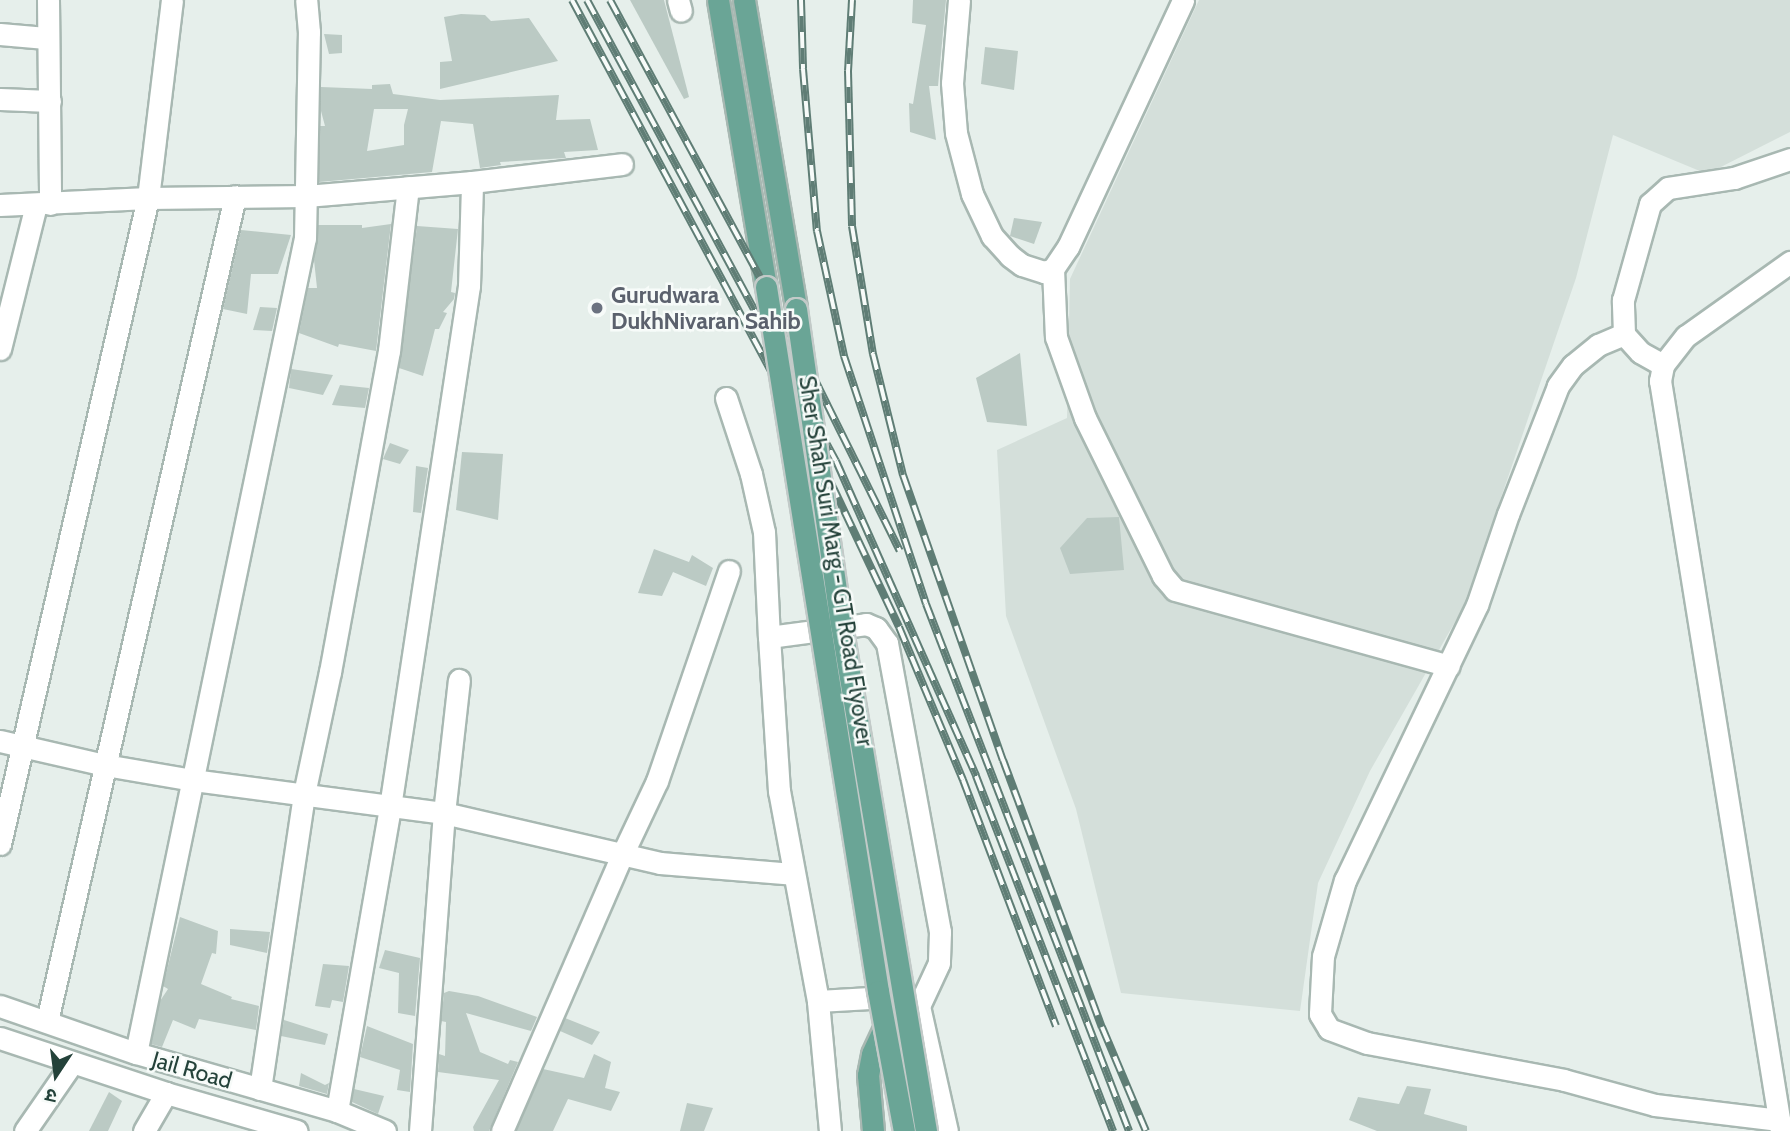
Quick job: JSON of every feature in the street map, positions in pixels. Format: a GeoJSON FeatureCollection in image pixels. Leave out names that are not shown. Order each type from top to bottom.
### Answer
{"type":"FeatureCollection","features":[{"type":"Feature","properties":{"kind":"main road","name":"Sher Shah Suri Marg - GT Road Flyover"},"geometry":{"type":"LineString","coordinates":[[718,0],[904,1131]]}},
{"type":"Feature","properties":{"kind":"main road","name":"Sher Shah Suri Marg - GT Road Flyover"},"geometry":{"type":"LineString","coordinates":[[744,0],[796,309],[843,638],[926,1131]]}},
{"type":"Feature","properties":{"kind":"main road"},"geometry":{"type":"LineString","coordinates":[[873,1131],[868,1075],[872,1054],[885,1026]]}},
{"type":"Feature","properties":{"kind":"street"},"geometry":{"type":"LineString","coordinates":[[0,349],[43,204],[50,101],[46,38],[48,0]]}},
{"type":"Feature","properties":{"kind":"street"},"geometry":{"type":"LineString","coordinates":[[0,844],[148,198],[172,0]]}},
{"type":"Feature","properties":{"kind":"street"},"geometry":{"type":"LineString","coordinates":[[136,1053],[305,238],[309,32],[306,0]]}},
{"type":"Feature","properties":{"kind":"street"},"geometry":{"type":"LineString","coordinates":[[959,0],[952,83],[956,132],[972,194],[992,236],[1010,256],[1034,270],[1044,272],[1054,269]]}},
{"type":"Feature","properties":{"kind":"street"},"geometry":{"type":"LineString","coordinates":[[1183,0],[1074,234],[1054,269],[1056,337],[1085,418],[1163,576],[1175,590],[1449,666]]}},
{"type":"Feature","properties":{"kind":"street"},"geometry":{"type":"LineString","coordinates":[[0,34],[46,38]]}},
{"type":"Feature","properties":{"kind":"street"},"geometry":{"type":"LineString","coordinates":[[0,99],[50,101]]}},
{"type":"Feature","properties":{"kind":"street"},"geometry":{"type":"LineString","coordinates":[[1662,365],[1640,352],[1623,334],[1623,300],[1650,204],[1668,188],[1734,177],[1790,159]]}},
{"type":"Feature","properties":{"kind":"street"},"geometry":{"type":"LineString","coordinates":[[0,205],[148,198],[306,195],[472,182],[621,164]]}},
{"type":"Feature","properties":{"kind":"street"},"geometry":{"type":"LineString","coordinates":[[337,1111],[390,807],[469,286],[472,182]]}},
{"type":"Feature","properties":{"kind":"street"},"geometry":{"type":"LineString","coordinates":[[260,1089],[304,794],[330,672],[389,351],[408,187]]}},
{"type":"Feature","properties":{"kind":"street"},"geometry":{"type":"LineString","coordinates":[[47,1021],[235,196]]}},
{"type":"Feature","properties":{"kind":"street"},"geometry":{"type":"LineString","coordinates":[[1623,334],[1598,345],[1573,365],[1558,386],[1508,514],[1477,605],[1345,880],[1323,956],[1320,1014],[1324,1022],[1341,1036],[1367,1043],[1564,1080],[1655,1105],[1780,1126],[1661,393],[1662,365],[1686,337],[1790,262]]}},
{"type":"Feature","properties":{"kind":"street"},"geometry":{"type":"LineString","coordinates":[[726,398],[751,474],[764,532],[779,791],[818,1002],[830,1131]]}},
{"type":"Feature","properties":{"kind":"street"},"geometry":{"type":"LineString","coordinates":[[502,1131],[621,855],[657,781],[729,571]]}},
{"type":"Feature","properties":{"kind":"street"},"geometry":{"type":"LineString","coordinates":[[769,637],[866,624],[876,628],[887,643],[940,932],[940,964],[912,1001]]}},
{"type":"Feature","properties":{"kind":"street"},"geometry":{"type":"LineString","coordinates":[[420,1131],[444,813],[459,680]]}},
{"type":"Feature","properties":{"kind":"street"},"geometry":{"type":"LineString","coordinates":[[0,741],[105,765],[193,780],[444,813],[660,863],[793,874]]}},
{"type":"Feature","properties":{"kind":"street"},"geometry":{"type":"LineString","coordinates":[[818,1002],[912,1001]]}},
{"type":"Feature","properties":{"kind":"street"},"geometry":{"type":"LineString","coordinates":[[912,1001],[947,1131]]}},
{"type":"Feature","properties":{"kind":"street","name":"Jail Road"},"geometry":{"type":"LineString","coordinates":[[0,1006],[136,1053],[337,1111],[385,1131]]}},
{"type":"Feature","properties":{"kind":"street","name":"Jail Road"},"geometry":{"type":"LineString","coordinates":[[0,1038],[72,1063],[124,1076],[166,1093],[297,1131]]}},
{"type":"Feature","properties":{"kind":"street"},"geometry":{"type":"LineString","coordinates":[[26,1131],[72,1063]]}},
{"type":"Feature","properties":{"kind":"street"},"geometry":{"type":"LineString","coordinates":[[144,1131],[166,1093]]}},
{"type":"Feature","properties":{"kind":"shaded area"},"geometry":{"type":"Polygon","coordinates":[[[1199,0],[1790,0],[1790,132],[1707,174],[1613,135],[1576,278],[1464,606],[1370,771],[1318,883],[1300,1011],[1121,993],[1076,809],[1006,616],[997,450],[1067,418],[1070,279],[1199,0]]]}},
{"type":"Feature","properties":{"kind":"building"},"geometry":{"type":"Polygon","coordinates":[[[630,0],[664,0],[689,97],[684,99],[630,0]]]}},
{"type":"Feature","properties":{"kind":"building"},"geometry":{"type":"Polygon","coordinates":[[[913,0],[946,0],[938,86],[929,86],[936,140],[910,132],[909,103],[913,104],[926,25],[912,23],[913,0]]]}},
{"type":"Feature","properties":{"kind":"building"},"geometry":{"type":"Polygon","coordinates":[[[461,14],[485,15],[491,21],[529,18],[558,61],[440,89],[440,62],[452,61],[444,17],[461,14]]]}},
{"type":"Feature","properties":{"kind":"building"},"geometry":{"type":"Polygon","coordinates":[[[324,34],[342,35],[342,53],[329,54],[324,34]]]}},
{"type":"Feature","properties":{"kind":"building"},"geometry":{"type":"Polygon","coordinates":[[[985,47],[1018,51],[1014,90],[981,84],[985,47]]]}},
{"type":"Feature","properties":{"kind":"building"},"geometry":{"type":"Polygon","coordinates":[[[390,84],[393,94],[440,100],[559,95],[556,120],[590,119],[598,150],[564,152],[566,158],[500,162],[501,165],[480,168],[473,124],[441,121],[432,172],[319,182],[320,126],[325,126],[321,111],[321,87],[372,89],[372,85],[390,84]],[[374,109],[367,151],[404,145],[404,125],[408,109],[374,109]]]}},
{"type":"Feature","properties":{"kind":"building"},"geometry":{"type":"Polygon","coordinates":[[[1014,218],[1042,222],[1034,244],[1010,236],[1014,218]]]}},
{"type":"Feature","properties":{"kind":"building"},"geometry":{"type":"Polygon","coordinates":[[[391,224],[376,351],[339,344],[338,347],[299,333],[308,288],[317,288],[314,260],[318,225],[362,225],[362,228],[391,224]]]}},
{"type":"Feature","properties":{"kind":"building"},"geometry":{"type":"Polygon","coordinates":[[[417,226],[458,229],[451,292],[455,293],[454,299],[443,312],[447,313],[439,329],[435,329],[423,376],[399,368],[417,226]]]}},
{"type":"Feature","properties":{"kind":"building"},"geometry":{"type":"Polygon","coordinates":[[[241,230],[291,235],[278,274],[251,274],[247,314],[223,309],[241,230]]]}},
{"type":"Feature","properties":{"kind":"building"},"geometry":{"type":"Polygon","coordinates":[[[260,307],[277,308],[272,331],[253,330],[260,307]]]}},
{"type":"Feature","properties":{"kind":"building"},"geometry":{"type":"Polygon","coordinates":[[[1020,353],[1027,426],[987,422],[976,378],[1020,353]]]}},
{"type":"Feature","properties":{"kind":"building"},"geometry":{"type":"Polygon","coordinates":[[[291,369],[333,375],[323,395],[289,388],[291,369]]]}},
{"type":"Feature","properties":{"kind":"building"},"geometry":{"type":"Polygon","coordinates":[[[340,385],[369,388],[365,408],[332,405],[340,385]]]}},
{"type":"Feature","properties":{"kind":"building"},"geometry":{"type":"Polygon","coordinates":[[[390,443],[409,450],[400,464],[383,459],[390,443]]]}},
{"type":"Feature","properties":{"kind":"building"},"geometry":{"type":"Polygon","coordinates":[[[462,452],[503,454],[498,520],[456,510],[462,452]]]}},
{"type":"Feature","properties":{"kind":"building"},"geometry":{"type":"Polygon","coordinates":[[[416,466],[428,468],[421,513],[413,512],[416,466]]]}},
{"type":"Feature","properties":{"kind":"building"},"geometry":{"type":"Polygon","coordinates":[[[1119,517],[1124,570],[1070,574],[1060,548],[1087,518],[1119,517]]]}},
{"type":"Feature","properties":{"kind":"building"},"geometry":{"type":"Polygon","coordinates":[[[654,549],[689,562],[692,555],[713,568],[706,586],[673,572],[662,596],[638,593],[654,549]]]}},
{"type":"Feature","properties":{"kind":"building"},"geometry":{"type":"Polygon","coordinates":[[[180,917],[218,931],[216,954],[212,953],[201,984],[232,997],[231,999],[259,1006],[256,1030],[199,1019],[195,1029],[173,1020],[162,1047],[151,1044],[160,1001],[168,989],[163,986],[180,917]]]}},
{"type":"Feature","properties":{"kind":"building"},"geometry":{"type":"Polygon","coordinates":[[[230,929],[270,932],[267,953],[230,945],[230,929]]]}},
{"type":"Feature","properties":{"kind":"building"},"geometry":{"type":"Polygon","coordinates":[[[385,950],[420,958],[415,1016],[398,1013],[399,973],[379,968],[385,950]]]}},
{"type":"Feature","properties":{"kind":"building"},"geometry":{"type":"Polygon","coordinates":[[[323,964],[349,966],[343,1002],[332,1000],[330,1008],[315,1006],[323,964]]]}},
{"type":"Feature","properties":{"kind":"building"},"geometry":{"type":"Polygon","coordinates":[[[449,991],[478,996],[537,1017],[531,1031],[466,1013],[480,1052],[508,1064],[510,1060],[518,1062],[489,1131],[474,1131],[473,1127],[499,1080],[438,1072],[439,1054],[445,1056],[446,1022],[441,1021],[444,993],[449,991]]]}},
{"type":"Feature","properties":{"kind":"building"},"geometry":{"type":"Polygon","coordinates":[[[565,1018],[600,1032],[592,1045],[560,1031],[565,1018]]]}},
{"type":"Feature","properties":{"kind":"building"},"geometry":{"type":"Polygon","coordinates":[[[284,1020],[328,1034],[325,1045],[281,1036],[284,1020]]]}},
{"type":"Feature","properties":{"kind":"building"},"geometry":{"type":"Polygon","coordinates":[[[367,1026],[413,1044],[410,1092],[397,1090],[400,1070],[360,1057],[367,1026]]]}},
{"type":"Feature","properties":{"kind":"building"},"geometry":{"type":"Polygon","coordinates":[[[594,1054],[611,1062],[605,1088],[620,1092],[611,1111],[568,1099],[553,1131],[516,1131],[543,1069],[584,1078],[594,1054]]]}},
{"type":"Feature","properties":{"kind":"building"},"geometry":{"type":"Polygon","coordinates":[[[301,1073],[325,1085],[329,1083],[327,1094],[299,1086],[301,1073]]]}},
{"type":"Feature","properties":{"kind":"building"},"geometry":{"type":"Polygon","coordinates":[[[1407,1086],[1431,1089],[1424,1114],[1467,1126],[1467,1131],[1377,1131],[1349,1120],[1358,1097],[1399,1104],[1407,1086]]]}},
{"type":"Feature","properties":{"kind":"building"},"geometry":{"type":"Polygon","coordinates":[[[354,1089],[384,1096],[378,1114],[352,1102],[354,1089]]]}},
{"type":"Feature","properties":{"kind":"building"},"geometry":{"type":"Polygon","coordinates":[[[109,1092],[122,1101],[108,1131],[89,1131],[109,1092]]]}},
{"type":"Feature","properties":{"kind":"building"},"geometry":{"type":"Polygon","coordinates":[[[687,1103],[713,1108],[704,1131],[680,1131],[687,1103]]]}},
{"type":"Feature","properties":{"kind":"railway"},"geometry":{"type":"LineString","coordinates":[[572,0],[831,483],[899,627],[963,780],[1056,1026]]}},
{"type":"Feature","properties":{"kind":"railway"},"geometry":{"type":"LineString","coordinates":[[587,0],[836,461],[976,776],[1113,1131]]}},
{"type":"Feature","properties":{"kind":"railway"},"geometry":{"type":"LineString","coordinates":[[610,0],[813,376],[900,551]]}},
{"type":"Feature","properties":{"kind":"railway"},"geometry":{"type":"LineString","coordinates":[[801,0],[803,69],[817,231],[844,356],[926,604],[1129,1131]]}},
{"type":"Feature","properties":{"kind":"railway"},"geometry":{"type":"LineString","coordinates":[[852,0],[848,71],[852,226],[873,354],[903,475],[1003,760],[1102,1027],[1146,1131]]}},
{"type":"Feature","properties":{"kind":"place","name":"Gurudwara DukhNivaran Sahib"},"geometry":{"type":"Point","coordinates":[597,308]}}]}
